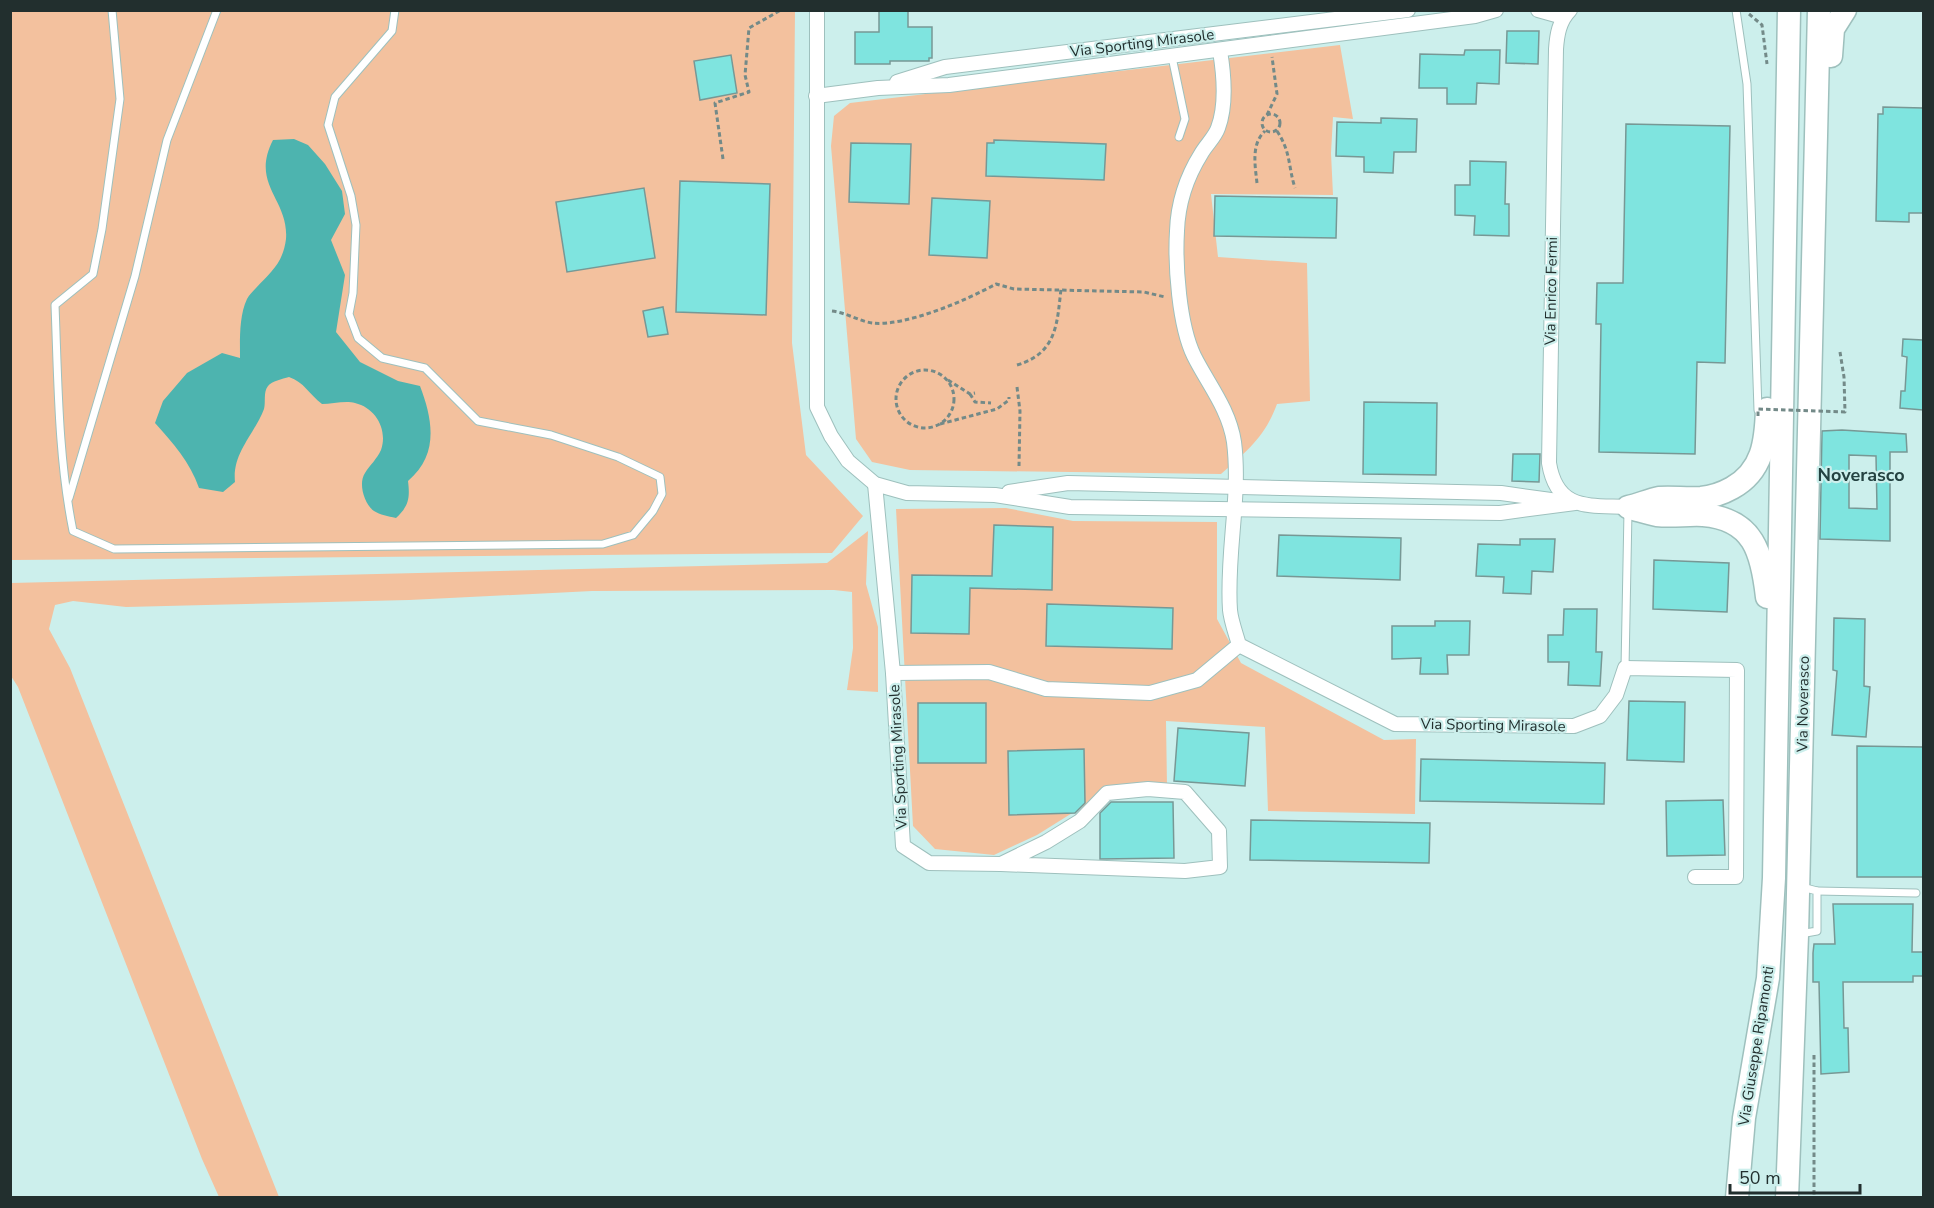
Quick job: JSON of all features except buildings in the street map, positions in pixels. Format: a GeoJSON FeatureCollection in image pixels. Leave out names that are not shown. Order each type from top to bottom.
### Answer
{"type":"FeatureCollection","features":[{"type":"Feature","properties":{"kind":"main road"},"geometry":{"type":"LineString","coordinates":[[1777,687],[1789,10]]}},
{"type":"Feature","properties":{"kind":"main road"},"geometry":{"type":"LineString","coordinates":[[1810,429],[1819,10]]}},
{"type":"Feature","properties":{"kind":"main road"},"geometry":{"type":"LineString","coordinates":[[1810,429],[1824,355],[1833,29],[1845,10]]}},
{"type":"Feature","properties":{"kind":"main road"},"geometry":{"type":"LineString","coordinates":[[1628,507],[1658,498],[1703,498],[1725,492],[1742,483],[1755,469],[1762,454],[1766,436],[1770,262],[1785,212]]}},
{"type":"Feature","properties":{"kind":"main road","name":"Via Noverasco"},"geometry":{"type":"LineString","coordinates":[[1796,978],[1797,935],[1808,888],[1810,429]]}},
{"type":"Feature","properties":{"kind":"main road"},"geometry":{"type":"LineString","coordinates":[[1628,507],[1657,515],[1704,515],[1727,519],[1741,527],[1752,540],[1761,557],[1764,573],[1777,687]]}},
{"type":"Feature","properties":{"kind":"main road","name":"Via Giuseppe Ripamonti"},"geometry":{"type":"LineString","coordinates":[[1737,1197],[1744,1118],[1768,978],[1774,878],[1777,687]]}},
{"type":"Feature","properties":{"kind":"main road","name":"Via Giuseppe Ripamonti"},"geometry":{"type":"LineString","coordinates":[[1787,1197],[1796,978]]}},
{"type":"Feature","properties":{"kind":"street"},"geometry":{"type":"LineString","coordinates":[[817,10],[817,407],[831,436],[849,462],[875,484],[907,494],[995,495],[1070,507],[1500,513],[1575,503]]}},
{"type":"Feature","properties":{"kind":"street","name":"Via Sporting Mirasole"},"geometry":{"type":"LineString","coordinates":[[878,88],[945,68],[1408,10]]}},
{"type":"Feature","properties":{"kind":"street","name":"Via Sporting Mirasole"},"geometry":{"type":"LineString","coordinates":[[816,96],[878,88],[949,86],[1475,16],[1496,10]]}},
{"type":"Feature","properties":{"kind":"street"},"geometry":{"type":"LineString","coordinates":[[1538,10],[1566,14]]}},
{"type":"Feature","properties":{"kind":"street","name":"Via Enrico Fermi"},"geometry":{"type":"LineString","coordinates":[[1566,14],[1558,31],[1556,49],[1549,463],[1552,479],[1560,491],[1575,503]]}},
{"type":"Feature","properties":{"kind":"street","name":"Via Sporting Mirasole"},"geometry":{"type":"LineString","coordinates":[[1220,51],[1224,85],[1222,117],[1218,130],[1190,171],[1181,195],[1177,231],[1178,271],[1184,327],[1193,354],[1224,407],[1233,440],[1235,486],[1230,611],[1239,645],[1395,723],[1574,726],[1600,716],[1616,695],[1626,668]]}},
{"type":"Feature","properties":{"kind":"street"},"geometry":{"type":"LineString","coordinates":[[995,495],[1068,483],[1235,486],[1501,493],[1575,503],[1628,507]]}},
{"type":"Feature","properties":{"kind":"street","name":"Via Sporting Mirasole"},"geometry":{"type":"LineString","coordinates":[[875,484],[893,673],[903,846],[928,863],[1185,871],[1220,867],[1219,831],[1185,792],[1148,789],[1107,792],[1080,821],[1046,842],[1001,864]]}},
{"type":"Feature","properties":{"kind":"street","name":"Via Sporting Mirasole"},"geometry":{"type":"LineString","coordinates":[[893,673],[989,672],[1046,689],[1150,693],[1197,680],[1239,645]]}},
{"type":"Feature","properties":{"kind":"street"},"geometry":{"type":"LineString","coordinates":[[1626,668],[1737,670],[1736,877],[1695,877]]}},
{"type":"Feature","properties":{"kind":"lane"},"geometry":{"type":"LineString","coordinates":[[112,10],[120,99],[93,274],[55,305],[60,424],[73,531],[114,549],[603,544],[633,535],[653,511],[662,494],[660,477],[618,457],[551,435],[478,421],[424,368],[382,358],[358,338],[349,314],[354,293],[356,225],[351,196],[328,125],[335,97],[392,31],[395,10]]}},
{"type":"Feature","properties":{"kind":"lane"},"geometry":{"type":"LineString","coordinates":[[68,503],[135,276],[167,140],[217,10]]}},
{"type":"Feature","properties":{"kind":"lane"},"geometry":{"type":"LineString","coordinates":[[1736,10],[1747,84],[1758,416]]}},
{"type":"Feature","properties":{"kind":"lane"},"geometry":{"type":"LineString","coordinates":[[1172,57],[1185,119],[1179,137]]}},
{"type":"Feature","properties":{"kind":"lane"},"geometry":{"type":"LineString","coordinates":[[1626,668],[1628,507]]}},
{"type":"Feature","properties":{"kind":"lane"},"geometry":{"type":"LineString","coordinates":[[1808,888],[1916,893]]}},
{"type":"Feature","properties":{"kind":"path"},"geometry":{"type":"LineString","coordinates":[[723,159],[715,103],[749,92],[745,75],[749,28],[781,10]]}},
{"type":"Feature","properties":{"kind":"path"},"geometry":{"type":"LineString","coordinates":[[1745,10],[1762,25],[1768,71]]}},
{"type":"Feature","properties":{"kind":"path"},"geometry":{"type":"LineString","coordinates":[[1267,115],[1273,114],[1278,117],[1281,124],[1277,131],[1271,133],[1265,130],[1262,123],[1277,94],[1270,44]]}},
{"type":"Feature","properties":{"kind":"path"},"geometry":{"type":"LineString","coordinates":[[1257,183],[1256,146],[1265,130]]}},
{"type":"Feature","properties":{"kind":"path"},"geometry":{"type":"LineString","coordinates":[[1277,131],[1289,153],[1295,188]]}},
{"type":"Feature","properties":{"kind":"path"},"geometry":{"type":"LineString","coordinates":[[816,309],[841,312],[871,323],[897,323],[968,299],[996,284],[1014,290],[1144,292],[1181,299]]}},
{"type":"Feature","properties":{"kind":"path"},"geometry":{"type":"LineString","coordinates":[[1017,365],[1032,359],[1054,336],[1062,289]]}},
{"type":"Feature","properties":{"kind":"path"},"geometry":{"type":"LineString","coordinates":[[1758,416],[1758,409],[1845,412],[1844,378],[1839,352]]}},
{"type":"Feature","properties":{"kind":"path"},"geometry":{"type":"LineString","coordinates":[[991,403],[975,402],[972,393],[934,372],[922,370],[912,373],[903,380],[897,390],[896,401],[899,412],[906,421],[927,428],[997,409],[1005,404],[1009,397]]}},
{"type":"Feature","properties":{"kind":"path"},"geometry":{"type":"LineString","coordinates":[[938,425],[947,418],[954,397],[951,386],[944,377]]}},
{"type":"Feature","properties":{"kind":"path"},"geometry":{"type":"LineString","coordinates":[[1017,387],[1020,411],[1019,466]]}},
{"type":"Feature","properties":{"kind":"path"},"geometry":{"type":"LineString","coordinates":[[1814,1049],[1814,1197]]}},
{"type":"Feature","properties":{"kind":"shaded area"},"geometry":{"type":"Polygon","coordinates":[[[10,11],[795,11],[792,343],[806,455],[863,516],[832,553],[11,560],[10,11]]]}},
{"type":"Feature","properties":{"kind":"shaded area"},"geometry":{"type":"Polygon","coordinates":[[[1340,45],[1353,119],[1333,117],[1331,153],[1333,195],[1211,194],[1218,257],[1307,263],[1310,401],[1277,404],[1261,435],[1221,474],[910,470],[872,462],[856,439],[831,146],[834,116],[850,103],[1340,45]]]}},
{"type":"Feature","properties":{"kind":"shaded area"},"geometry":{"type":"Polygon","coordinates":[[[1006,508],[1073,521],[1217,522],[1217,619],[1241,663],[1384,740],[1416,739],[1415,814],[1268,811],[1265,727],[1166,721],[1167,786],[1117,785],[1037,835],[994,855],[935,849],[913,826],[896,509],[1006,508]]]}},
{"type":"Feature","properties":{"kind":"shaded area"},"geometry":{"type":"Polygon","coordinates":[[[868,531],[866,584],[878,627],[878,692],[847,690],[853,648],[852,592],[834,590],[592,591],[409,600],[126,607],[73,601],[55,605],[49,629],[70,668],[279,1197],[219,1197],[202,1159],[18,687],[11,676],[11,583],[827,563],[868,531]]]}},
{"type":"Feature","properties":{"kind":"water"},"geometry":{"type":"Polygon","coordinates":[[[294,139],[308,145],[325,164],[342,191],[345,214],[331,240],[345,275],[336,332],[360,362],[398,381],[420,386],[428,412],[429,448],[418,471],[408,481],[408,501],[404,510],[396,518],[370,508],[363,493],[363,477],[381,450],[383,435],[374,415],[355,403],[322,404],[303,385],[289,377],[272,383],[266,391],[264,409],[260,418],[240,453],[235,482],[223,492],[199,488],[186,461],[155,423],[163,401],[187,373],[222,353],[240,358],[240,328],[244,306],[250,295],[279,261],[286,239],[282,213],[268,181],[267,156],[273,140],[294,139]]]}},
{"type":"Feature","properties":{"kind":"district","name":"Noverasco"},"geometry":{"type":"Point","coordinates":[1861,475]}}]}
